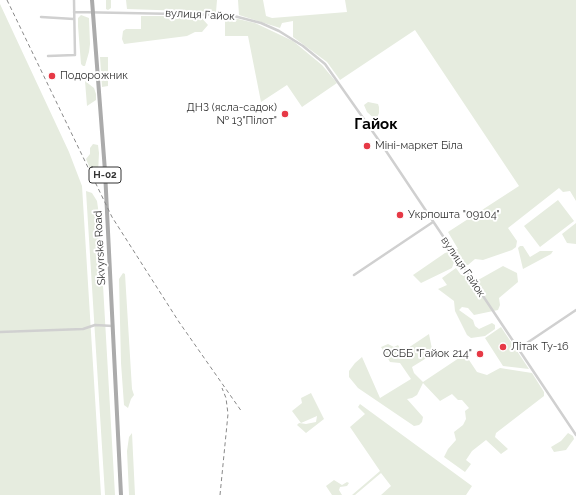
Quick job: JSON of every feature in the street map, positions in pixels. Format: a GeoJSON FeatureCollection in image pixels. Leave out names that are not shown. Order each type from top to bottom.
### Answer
{"type":"FeatureCollection","features":[{"type":"Feature","properties":{"kind":"main road","name":"Skvyrske Road"},"geometry":{"type":"LineString","coordinates":[[92,0],[105,171],[121,495]]}},
{"type":"Feature","properties":{"kind":"street"},"geometry":{"type":"LineString","coordinates":[[48,56],[75,55],[74,0]]}},
{"type":"Feature","properties":{"kind":"street","name":"вулиця Гайок"},"geometry":{"type":"LineString","coordinates":[[74,12],[230,15],[269,27],[293,39],[325,64],[576,435]]}},
{"type":"Feature","properties":{"kind":"street"},"geometry":{"type":"LineString","coordinates":[[41,17],[74,19]]}},
{"type":"Feature","properties":{"kind":"street"},"geometry":{"type":"LineString","coordinates":[[354,275],[433,222]]}},
{"type":"Feature","properties":{"kind":"street"},"geometry":{"type":"LineString","coordinates":[[518,349],[576,310]]}},
{"type":"Feature","properties":{"kind":"street"},"geometry":{"type":"LineString","coordinates":[[0,332],[83,329],[95,325],[113,326]]}},
{"type":"Feature","properties":{"kind":"shaded area"},"geometry":{"type":"Polygon","coordinates":[[[106,0],[111,0],[111,8],[108,10],[106,9],[106,0]]]}},
{"type":"Feature","properties":{"kind":"shaded area"},"geometry":{"type":"Polygon","coordinates":[[[126,0],[217,0],[216,12],[127,9],[126,0]]]}},
{"type":"Feature","properties":{"kind":"shaded area"},"geometry":{"type":"Polygon","coordinates":[[[238,0],[263,0],[266,16],[272,18],[347,12],[345,0],[576,0],[576,201],[570,191],[563,192],[559,188],[508,228],[517,241],[516,247],[512,250],[483,260],[475,259],[468,265],[462,265],[456,256],[452,268],[421,283],[413,275],[445,253],[458,249],[448,232],[519,186],[415,30],[340,80],[327,62],[293,37],[293,21],[282,23],[280,28],[239,15],[238,0]]]}},
{"type":"Feature","properties":{"kind":"shaded area"},"geometry":{"type":"Polygon","coordinates":[[[0,4],[69,152],[82,186],[101,495],[0,495],[0,4]]]}},
{"type":"Feature","properties":{"kind":"shaded area"},"geometry":{"type":"Polygon","coordinates":[[[81,15],[89,18],[90,44],[85,66],[81,64],[78,26],[78,18],[81,15]]]}},
{"type":"Feature","properties":{"kind":"shaded area"},"geometry":{"type":"Polygon","coordinates":[[[141,16],[200,16],[208,25],[202,32],[195,32],[187,36],[124,44],[122,39],[123,31],[126,29],[141,29],[141,16]]]}},
{"type":"Feature","properties":{"kind":"shaded area"},"geometry":{"type":"Polygon","coordinates":[[[225,16],[255,23],[293,41],[322,65],[337,83],[302,107],[287,85],[261,102],[248,36],[225,36],[225,16]]]}},
{"type":"Feature","properties":{"kind":"shaded area"},"geometry":{"type":"Polygon","coordinates":[[[100,57],[108,57],[108,86],[102,87],[100,57]]]}},
{"type":"Feature","properties":{"kind":"shaded area"},"geometry":{"type":"Polygon","coordinates":[[[85,81],[94,88],[96,94],[96,100],[87,106],[85,81]]]}},
{"type":"Feature","properties":{"kind":"shaded area"},"geometry":{"type":"Polygon","coordinates":[[[368,102],[378,104],[379,113],[376,120],[367,112],[364,105],[368,102]]]}},
{"type":"Feature","properties":{"kind":"shaded area"},"geometry":{"type":"Polygon","coordinates":[[[93,144],[98,145],[99,153],[98,174],[95,175],[91,171],[86,159],[90,154],[90,148],[93,144]]]}},
{"type":"Feature","properties":{"kind":"shaded area"},"geometry":{"type":"Polygon","coordinates":[[[86,191],[92,193],[97,201],[99,215],[115,495],[105,495],[86,191]]]}},
{"type":"Feature","properties":{"kind":"shaded area"},"geometry":{"type":"Polygon","coordinates":[[[558,200],[574,221],[540,247],[524,226],[558,200]]]}},
{"type":"Feature","properties":{"kind":"shaded area"},"geometry":{"type":"Polygon","coordinates":[[[576,223],[576,244],[567,243],[562,234],[576,223]]]}},
{"type":"Feature","properties":{"kind":"shaded area"},"geometry":{"type":"Polygon","coordinates":[[[523,246],[530,257],[540,251],[553,251],[551,254],[523,269],[518,248],[523,246]]]}},
{"type":"Feature","properties":{"kind":"shaded area"},"geometry":{"type":"Polygon","coordinates":[[[503,266],[517,273],[518,282],[499,298],[500,305],[498,310],[474,315],[468,308],[462,307],[459,310],[473,320],[475,326],[479,329],[492,323],[495,325],[495,329],[485,336],[471,338],[467,335],[455,311],[454,301],[438,289],[447,285],[442,278],[456,268],[461,275],[465,275],[471,284],[503,266]]]}},
{"type":"Feature","properties":{"kind":"shaded area"},"geometry":{"type":"Polygon","coordinates":[[[123,273],[125,274],[132,389],[134,395],[128,408],[124,405],[121,363],[119,279],[123,273]]]}},
{"type":"Feature","properties":{"kind":"shaded area"},"geometry":{"type":"Polygon","coordinates":[[[501,327],[529,369],[503,366],[485,338],[501,327]]]}},
{"type":"Feature","properties":{"kind":"shaded area"},"geometry":{"type":"Polygon","coordinates":[[[429,334],[433,354],[412,367],[414,373],[423,382],[465,354],[477,372],[487,375],[500,368],[532,373],[544,392],[544,396],[496,433],[495,437],[508,449],[501,454],[486,440],[472,451],[466,460],[471,464],[465,472],[444,457],[448,449],[456,440],[454,432],[463,425],[466,419],[465,411],[469,408],[462,400],[458,400],[452,394],[440,401],[423,383],[417,395],[407,399],[423,417],[422,422],[419,425],[414,426],[358,388],[349,377],[349,371],[362,357],[380,398],[411,379],[400,363],[390,362],[381,347],[388,344],[394,347],[398,345],[402,352],[429,334]]]}},
{"type":"Feature","properties":{"kind":"shaded area"},"geometry":{"type":"Polygon","coordinates":[[[311,393],[324,419],[306,433],[297,425],[299,423],[306,424],[316,422],[317,416],[301,423],[292,411],[302,403],[301,398],[311,393]]]}},
{"type":"Feature","properties":{"kind":"shaded area"},"geometry":{"type":"Polygon","coordinates":[[[360,404],[472,486],[466,495],[381,495],[391,486],[381,473],[355,495],[352,495],[380,471],[350,427],[365,414],[358,407],[360,404]]]}},
{"type":"Feature","properties":{"kind":"shaded area"},"geometry":{"type":"Polygon","coordinates":[[[132,433],[135,495],[129,495],[127,451],[129,437],[132,433]]]}},
{"type":"Feature","properties":{"kind":"shaded area"},"geometry":{"type":"Polygon","coordinates":[[[568,433],[573,436],[574,439],[566,450],[554,452],[551,447],[561,441],[568,433]]]}},
{"type":"Feature","properties":{"kind":"shaded area"},"geometry":{"type":"Polygon","coordinates":[[[334,480],[342,485],[347,482],[349,483],[347,486],[340,487],[339,490],[342,495],[332,495],[326,486],[334,480]]]}},
{"type":"Feature","properties":{"kind":"railway"},"geometry":{"type":"LineString","coordinates":[[7,0],[112,217],[179,322],[242,412]]}},
{"type":"Feature","properties":{"kind":"railway"},"geometry":{"type":"LineString","coordinates":[[220,495],[228,414],[226,398],[222,388]]}},
{"type":"Feature","properties":{"kind":"place","name":"Подорожник"},"geometry":{"type":"Point","coordinates":[52,76]}},
{"type":"Feature","properties":{"kind":"place","name":"ДНЗ (ясла-садок) № 13\"Пілот\""},"geometry":{"type":"Point","coordinates":[285,114]}},
{"type":"Feature","properties":{"kind":"place","name":"Міні-маркет Біла"},"geometry":{"type":"Point","coordinates":[367,146]}},
{"type":"Feature","properties":{"kind":"place","name":"Укрпошта \"09104\""},"geometry":{"type":"Point","coordinates":[400,215]}},
{"type":"Feature","properties":{"kind":"place","name":"Літак Ту-16"},"geometry":{"type":"Point","coordinates":[503,347]}},
{"type":"Feature","properties":{"kind":"place","name":"ОСББ \"Гайок 214\""},"geometry":{"type":"Point","coordinates":[480,354]}},
{"type":"Feature","properties":{"kind":"district","name":"Гайок"},"geometry":{"type":"Point","coordinates":[376,124]}}]}
